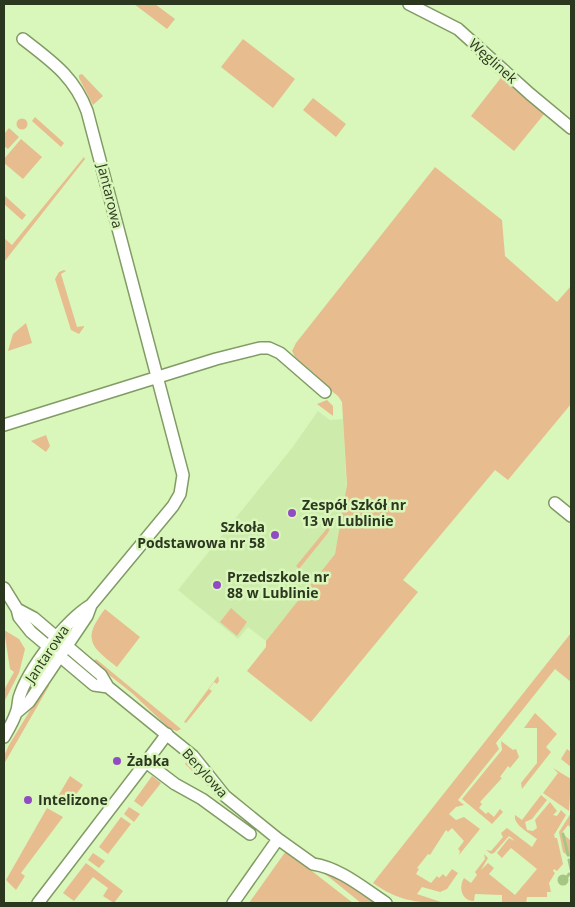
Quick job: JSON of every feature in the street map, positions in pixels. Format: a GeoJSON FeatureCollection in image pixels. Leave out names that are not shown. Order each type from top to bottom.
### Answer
{"type":"FeatureCollection","features":[{"type":"Feature","properties":{"kind":"street","name":"Węglinek"},"geometry":{"type":"LineString","coordinates":[[409,4],[458,29],[571,128]]}},
{"type":"Feature","properties":{"kind":"street","name":"Jantarowa"},"geometry":{"type":"LineString","coordinates":[[4,737],[16,713],[19,697],[49,648],[78,613],[91,605],[171,509],[180,494],[183,478],[182,463],[84,102],[68,76],[23,38]]}},
{"type":"Feature","properties":{"kind":"street"},"geometry":{"type":"LineString","coordinates":[[4,425],[236,353],[265,348],[280,353],[325,392]]}},
{"type":"Feature","properties":{"kind":"street"},"geometry":{"type":"LineString","coordinates":[[555,503],[571,516]]}},
{"type":"Feature","properties":{"kind":"street","name":"Berylowa"},"geometry":{"type":"LineString","coordinates":[[4,588],[27,628],[94,685],[108,687]]}},
{"type":"Feature","properties":{"kind":"street","name":"Jantarowa"},"geometry":{"type":"LineString","coordinates":[[16,713],[29,702],[58,656],[87,616],[91,605]]}},
{"type":"Feature","properties":{"kind":"street","name":"Berylowa"},"geometry":{"type":"LineString","coordinates":[[17,609],[34,618],[100,675],[108,687],[193,756],[225,796],[278,839],[313,864],[324,866],[353,880],[386,903]]}},
{"type":"Feature","properties":{"kind":"street"},"geometry":{"type":"LineString","coordinates":[[38,903],[167,734]]}},
{"type":"Feature","properties":{"kind":"street"},"geometry":{"type":"LineString","coordinates":[[146,762],[250,834]]}},
{"type":"Feature","properties":{"kind":"street"},"geometry":{"type":"LineString","coordinates":[[233,903],[278,839]]}},
{"type":"Feature","properties":{"kind":"shaded area"},"geometry":{"type":"Polygon","coordinates":[[[134,4],[155,4],[175,19],[167,29],[134,4]]]}},
{"type":"Feature","properties":{"kind":"shaded area"},"geometry":{"type":"Polygon","coordinates":[[[243,39],[295,79],[273,108],[221,67],[243,39]]]}},
{"type":"Feature","properties":{"kind":"shaded area"},"geometry":{"type":"Polygon","coordinates":[[[502,73],[545,113],[514,151],[471,116],[500,79],[502,73]]]}},
{"type":"Feature","properties":{"kind":"shaded area"},"geometry":{"type":"Polygon","coordinates":[[[82,74],[103,96],[93,105],[79,78],[79,75],[82,74]]]}},
{"type":"Feature","properties":{"kind":"shaded area"},"geometry":{"type":"Polygon","coordinates":[[[313,98],[346,124],[336,137],[303,110],[313,98]]]}},
{"type":"Feature","properties":{"kind":"shaded area"},"geometry":{"type":"Polygon","coordinates":[[[35,117],[64,143],[61,147],[32,121],[35,117]]]}},
{"type":"Feature","properties":{"kind":"shaded area"},"geometry":{"type":"Polygon","coordinates":[[[22,118],[28,124],[22,130],[16,124],[22,118]]]}},
{"type":"Feature","properties":{"kind":"shaded area"},"geometry":{"type":"Polygon","coordinates":[[[9,128],[19,137],[8,149],[4,146],[4,134],[9,128]]]}},
{"type":"Feature","properties":{"kind":"shaded area"},"geometry":{"type":"Polygon","coordinates":[[[21,139],[42,157],[23,179],[4,163],[4,159],[21,139]]]}},
{"type":"Feature","properties":{"kind":"shaded area"},"geometry":{"type":"Polygon","coordinates":[[[84,157],[85,159],[4,262],[4,238],[12,245],[84,157]]]}},
{"type":"Feature","properties":{"kind":"shaded area"},"geometry":{"type":"Polygon","coordinates":[[[435,167],[502,220],[505,256],[557,302],[571,286],[571,404],[508,480],[495,470],[403,580],[418,592],[311,722],[247,671],[266,647],[266,641],[335,554],[347,485],[342,402],[338,396],[315,378],[316,375],[295,357],[292,351],[296,343],[435,167]]]}},
{"type":"Feature","properties":{"kind":"shaded area"},"geometry":{"type":"Polygon","coordinates":[[[4,195],[26,215],[22,220],[4,204],[4,195]]]}},
{"type":"Feature","properties":{"kind":"shaded area"},"geometry":{"type":"Polygon","coordinates":[[[66,271],[61,274],[77,327],[84,326],[79,334],[71,330],[55,279],[59,272],[66,271]]]}},
{"type":"Feature","properties":{"kind":"shaded area"},"geometry":{"type":"Polygon","coordinates":[[[26,323],[32,343],[8,351],[13,334],[26,323]]]}},
{"type":"Feature","properties":{"kind":"shaded area"},"geometry":{"type":"Polygon","coordinates":[[[327,400],[333,406],[333,416],[317,404],[327,400]]]}},
{"type":"Feature","properties":{"kind":"shaded area","name":"Zespół Szkół nr 13 w Lublinie"},"geometry":{"type":"Polygon","coordinates":[[[318,411],[330,420],[343,419],[347,497],[335,554],[266,641],[248,627],[238,639],[178,590],[292,448],[318,411]]]}},
{"type":"Feature","properties":{"kind":"shaded area"},"geometry":{"type":"Polygon","coordinates":[[[46,435],[50,446],[46,452],[31,441],[46,435]]]}},
{"type":"Feature","properties":{"kind":"shaded area"},"geometry":{"type":"Polygon","coordinates":[[[328,527],[330,528],[328,533],[299,569],[296,566],[328,527]]]}},
{"type":"Feature","properties":{"kind":"shaded area"},"geometry":{"type":"Polygon","coordinates":[[[231,608],[247,622],[237,636],[220,622],[231,608]]]}},
{"type":"Feature","properties":{"kind":"shaded area"},"geometry":{"type":"Polygon","coordinates":[[[105,609],[140,637],[117,667],[100,653],[92,641],[93,628],[105,609]]]}},
{"type":"Feature","properties":{"kind":"shaded area"},"geometry":{"type":"Polygon","coordinates":[[[4,630],[19,639],[25,649],[19,673],[4,702],[4,690],[14,672],[10,669],[4,630]]]}},
{"type":"Feature","properties":{"kind":"shaded area"},"geometry":{"type":"Polygon","coordinates":[[[571,633],[571,682],[555,669],[496,743],[499,749],[458,800],[464,805],[456,807],[449,814],[456,820],[464,817],[480,829],[459,855],[460,851],[458,849],[464,841],[452,828],[448,832],[446,830],[430,855],[428,854],[417,868],[419,869],[416,874],[431,883],[437,876],[439,878],[443,874],[446,877],[452,869],[458,873],[447,889],[440,892],[422,887],[417,894],[444,903],[424,902],[398,897],[373,883],[571,633]]]}},
{"type":"Feature","properties":{"kind":"shaded area"},"geometry":{"type":"Polygon","coordinates":[[[96,659],[181,729],[177,731],[170,729],[133,694],[93,662],[96,659]]]}},
{"type":"Feature","properties":{"kind":"shaded area"},"geometry":{"type":"Polygon","coordinates":[[[218,676],[219,681],[217,684],[214,682],[209,689],[212,691],[186,723],[184,722],[218,676]]]}},
{"type":"Feature","properties":{"kind":"shaded area"},"geometry":{"type":"Polygon","coordinates":[[[48,681],[49,686],[4,764],[4,756],[9,745],[48,681]]]}},
{"type":"Feature","properties":{"kind":"shaded area"},"geometry":{"type":"Polygon","coordinates":[[[535,713],[557,734],[546,747],[551,752],[522,789],[521,783],[537,763],[537,728],[524,728],[535,713]]]}},
{"type":"Feature","properties":{"kind":"shaded area"},"geometry":{"type":"Polygon","coordinates":[[[501,741],[513,750],[516,749],[519,757],[510,768],[508,766],[500,777],[502,778],[480,802],[482,804],[479,808],[486,814],[488,812],[494,817],[500,809],[503,812],[492,824],[462,799],[502,750],[501,741]]]}},
{"type":"Feature","properties":{"kind":"shaded area"},"geometry":{"type":"Polygon","coordinates":[[[567,749],[571,752],[571,767],[561,759],[567,749]]]}},
{"type":"Feature","properties":{"kind":"shaded area"},"geometry":{"type":"Polygon","coordinates":[[[189,759],[223,800],[185,764],[189,759]]]}},
{"type":"Feature","properties":{"kind":"shaded area"},"geometry":{"type":"Polygon","coordinates":[[[553,768],[571,779],[569,811],[543,793],[558,773],[553,768]]]}},
{"type":"Feature","properties":{"kind":"shaded area"},"geometry":{"type":"Polygon","coordinates":[[[70,776],[83,785],[68,805],[57,798],[70,776]]]}},
{"type":"Feature","properties":{"kind":"shaded area"},"geometry":{"type":"Polygon","coordinates":[[[152,776],[161,783],[142,807],[134,801],[152,776]]]}},
{"type":"Feature","properties":{"kind":"shaded area"},"geometry":{"type":"Polygon","coordinates":[[[541,795],[547,800],[532,819],[525,822],[527,830],[533,831],[537,828],[535,820],[550,802],[557,811],[553,815],[557,816],[561,810],[566,815],[554,835],[557,838],[563,864],[557,871],[554,869],[553,871],[555,873],[549,883],[551,892],[547,892],[547,897],[527,897],[526,903],[502,903],[502,895],[475,894],[474,901],[467,899],[461,890],[462,882],[464,878],[471,883],[477,875],[475,872],[485,859],[484,854],[488,858],[481,870],[488,863],[494,868],[489,874],[515,895],[537,869],[511,848],[502,858],[497,853],[509,838],[515,841],[509,836],[494,853],[491,854],[486,850],[491,851],[503,837],[501,833],[507,828],[532,847],[537,839],[519,825],[515,815],[522,820],[541,795]]]}},
{"type":"Feature","properties":{"kind":"shaded area"},"geometry":{"type":"Polygon","coordinates":[[[129,807],[140,814],[134,822],[124,814],[129,807]]]}},
{"type":"Feature","properties":{"kind":"shaded area"},"geometry":{"type":"Polygon","coordinates":[[[47,808],[63,817],[21,873],[25,876],[16,890],[6,880],[47,808]]]}},
{"type":"Feature","properties":{"kind":"shaded area"},"geometry":{"type":"Polygon","coordinates":[[[571,813],[571,828],[568,825],[562,833],[570,840],[571,838],[571,858],[563,852],[559,832],[571,813]]]}},
{"type":"Feature","properties":{"kind":"shaded area"},"geometry":{"type":"Polygon","coordinates":[[[121,817],[131,824],[108,854],[99,847],[121,817]]]}},
{"type":"Feature","properties":{"kind":"shaded area"},"geometry":{"type":"Polygon","coordinates":[[[286,851],[353,903],[249,903],[286,851]]]}},
{"type":"Feature","properties":{"kind":"shaded area"},"geometry":{"type":"Polygon","coordinates":[[[93,853],[105,861],[99,868],[88,860],[93,853]]]}},
{"type":"Feature","properties":{"kind":"shaded area"},"geometry":{"type":"Polygon","coordinates":[[[86,863],[123,891],[114,903],[103,896],[108,888],[93,877],[74,901],[63,893],[86,863]]]}},
{"type":"Feature","properties":{"kind":"shaded area"},"geometry":{"type":"Polygon","coordinates":[[[319,869],[341,877],[379,903],[361,903],[319,869]]]}},
{"type":"Feature","properties":{"kind":"shaded area"},"geometry":{"type":"Polygon","coordinates":[[[563,874],[569,880],[563,886],[557,880],[563,874]]]}},
{"type":"Feature","properties":{"kind":"waterway"},"geometry":{"type":"LineString","coordinates":[[563,834],[568,855]]}},
{"type":"Feature","properties":{"kind":"waterway"},"geometry":{"type":"LineString","coordinates":[[569,860],[571,869]]}},
{"type":"Feature","properties":{"kind":"place","name":"Zespół Szkół nr 13 w Lublinie"},"geometry":{"type":"Point","coordinates":[292,513]}},
{"type":"Feature","properties":{"kind":"place","name":"Szkoła Podstawowa nr 58"},"geometry":{"type":"Point","coordinates":[275,535]}},
{"type":"Feature","properties":{"kind":"place","name":"Przedszkole nr 88 w Lublinie"},"geometry":{"type":"Point","coordinates":[217,585]}},
{"type":"Feature","properties":{"kind":"place","name":"Żabka"},"geometry":{"type":"Point","coordinates":[117,761]}},
{"type":"Feature","properties":{"kind":"place","name":"Intelizone"},"geometry":{"type":"Point","coordinates":[28,800]}}]}
